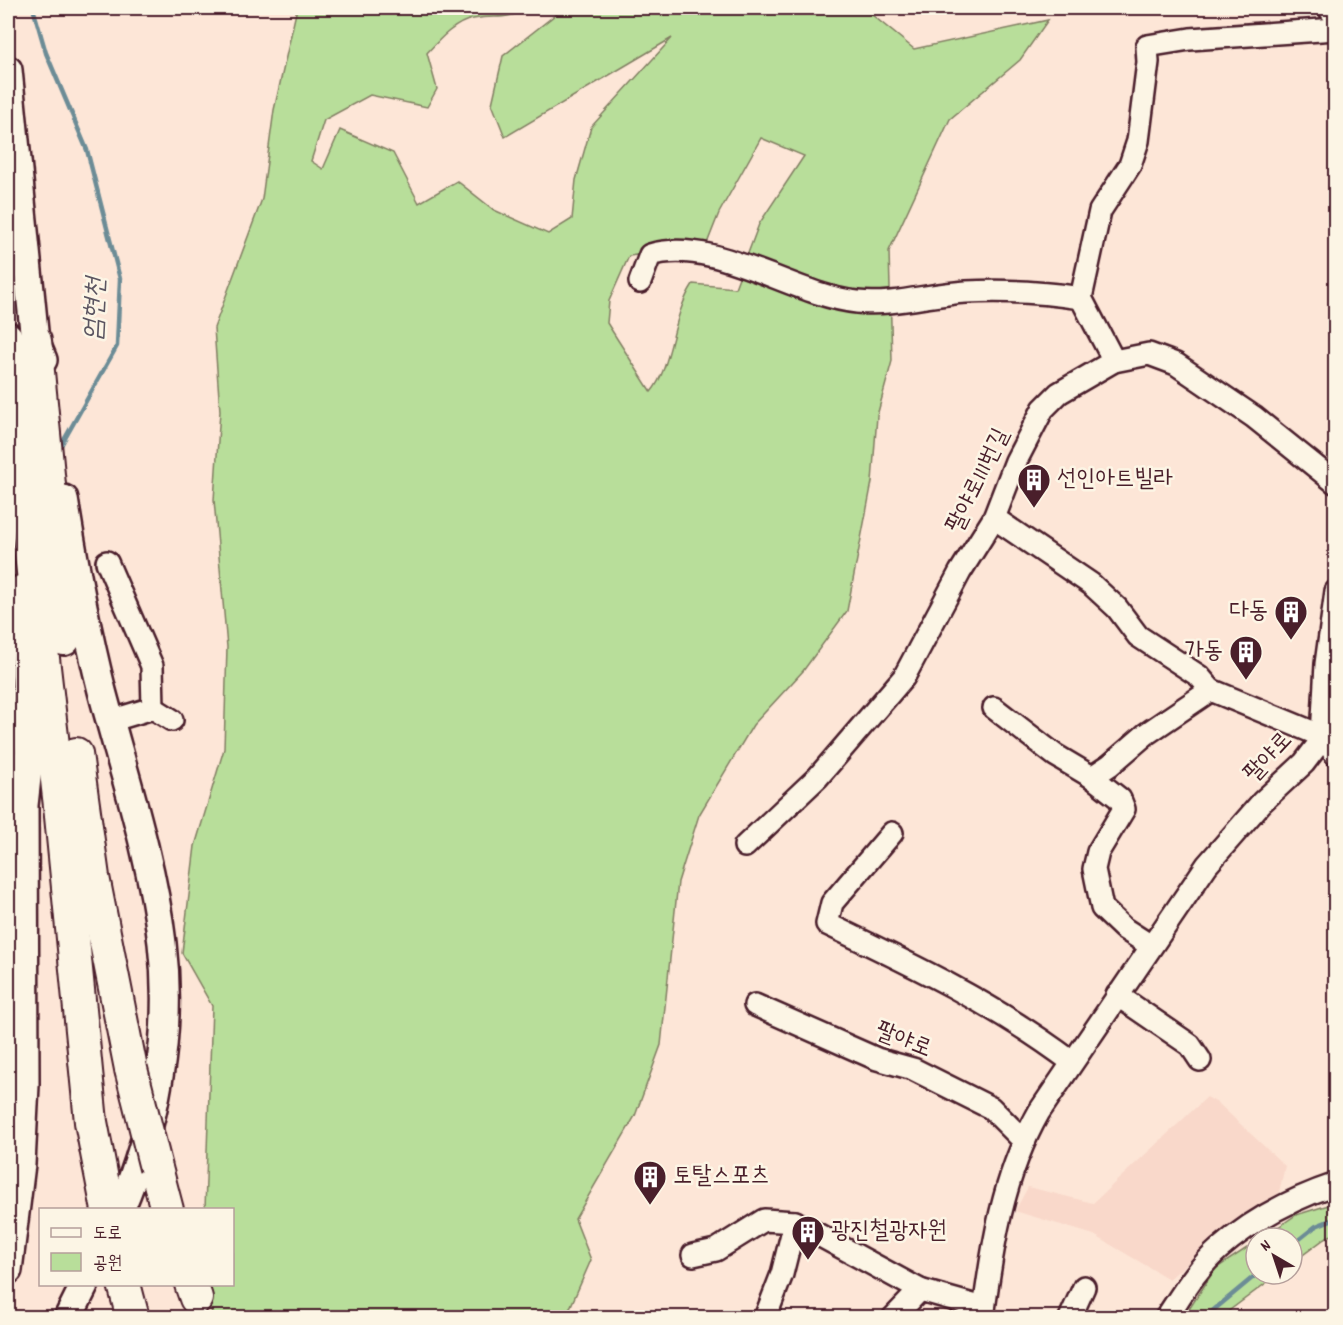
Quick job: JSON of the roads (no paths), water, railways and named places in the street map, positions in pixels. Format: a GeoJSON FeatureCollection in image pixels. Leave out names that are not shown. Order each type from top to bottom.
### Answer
{"type":"FeatureCollection","features":[{"type":"Feature","properties":{"kind":"highway"},"geometry":{"type":"LineString","coordinates":[[31,352],[63,548],[78,776],[93,877],[130,1069],[167,1208]]}},
{"type":"Feature","properties":{"kind":"highway"},"geometry":{"type":"LineString","coordinates":[[17,433],[31,620],[91,1122],[108,1208]]}},
{"type":"Feature","properties":{"kind":"highway"},"geometry":{"type":"LineString","coordinates":[[125,1286],[133,1317]]}},
{"type":"Feature","properties":{"kind":"main road"},"geometry":{"type":"LineString","coordinates":[[8,70],[31,352],[17,433]]}},
{"type":"Feature","properties":{"kind":"main road"},"geometry":{"type":"LineString","coordinates":[[63,548],[151,879],[162,944],[166,1004],[161,1062],[151,1126],[120,1208]]}},
{"type":"Feature","properties":{"kind":"main road"},"geometry":{"type":"LineString","coordinates":[[8,1270],[21,1164],[25,1085],[24,805],[29,759],[31,620]]}},
{"type":"Feature","properties":{"kind":"main road"},"geometry":{"type":"LineString","coordinates":[[68,1317],[84,1286]]}},
{"type":"Feature","properties":{"kind":"street"},"geometry":{"type":"LineString","coordinates":[[1329,8],[1335,18]]}},
{"type":"Feature","properties":{"kind":"street"},"geometry":{"type":"LineString","coordinates":[[1114,361],[1081,298],[1100,211],[1130,165],[1138,141],[1148,62],[1147,46],[1190,39],[1335,29]]}},
{"type":"Feature","properties":{"kind":"street"},"geometry":{"type":"LineString","coordinates":[[640,282],[650,255],[668,250],[712,257],[816,294],[858,303],[900,301],[965,292],[1039,291],[1081,298]]}},
{"type":"Feature","properties":{"kind":"street","name":"팔야로111번길"},"geometry":{"type":"LineString","coordinates":[[745,846],[818,777],[904,677],[960,572],[994,518],[1016,461],[1043,409],[1059,393],[1114,361],[1149,354],[1176,364],[1254,417],[1335,483]]}},
{"type":"Feature","properties":{"kind":"street","name":"팔야로"},"geometry":{"type":"LineString","coordinates":[[693,1255],[716,1250],[764,1220],[795,1222],[921,1290],[975,1312],[1023,1140],[1072,1062],[1207,865],[1262,802],[1304,763],[1329,728],[1211,690],[1199,676],[1138,636],[1117,608],[1091,584],[994,518]]}},
{"type":"Feature","properties":{"kind":"street"},"geometry":{"type":"LineString","coordinates":[[107,562],[152,666],[153,708]]}},
{"type":"Feature","properties":{"kind":"street"},"geometry":{"type":"LineString","coordinates":[[1335,591],[1326,664],[1329,728],[1335,755]]}},
{"type":"Feature","properties":{"kind":"street"},"geometry":{"type":"LineString","coordinates":[[1092,777],[1110,765],[1146,734],[1211,690]]}},
{"type":"Feature","properties":{"kind":"street"},"geometry":{"type":"LineString","coordinates":[[110,721],[153,708],[172,720]]}},
{"type":"Feature","properties":{"kind":"street"},"geometry":{"type":"LineString","coordinates":[[994,708],[1055,755],[1092,777],[1120,799],[1124,809],[1106,837],[1094,869],[1102,908],[1123,928],[1151,946]]}},
{"type":"Feature","properties":{"kind":"street"},"geometry":{"type":"LineString","coordinates":[[8,760],[24,805]]}},
{"type":"Feature","properties":{"kind":"street"},"geometry":{"type":"LineString","coordinates":[[892,833],[832,903],[827,924],[928,972],[1025,1026],[1072,1062]]}},
{"type":"Feature","properties":{"kind":"street"},"geometry":{"type":"LineString","coordinates":[[1117,995],[1190,1045],[1200,1060]]}},
{"type":"Feature","properties":{"kind":"street","name":"팔야로"},"geometry":{"type":"LineString","coordinates":[[755,1005],[877,1059],[913,1069],[991,1107],[1023,1140]]}},
{"type":"Feature","properties":{"kind":"street"},"geometry":{"type":"LineString","coordinates":[[1166,1317],[1193,1277],[1219,1249],[1270,1213],[1335,1184]]}},
{"type":"Feature","properties":{"kind":"street"},"geometry":{"type":"LineString","coordinates":[[765,1317],[782,1274],[795,1222]]}},
{"type":"Feature","properties":{"kind":"street"},"geometry":{"type":"LineString","coordinates":[[1070,1317],[1084,1287]]}},
{"type":"Feature","properties":{"kind":"street"},"geometry":{"type":"LineString","coordinates":[[893,1317],[921,1290]]}},
{"type":"Feature","properties":{"kind":"waterway","name":"엄현천"},"geometry":{"type":"LineString","coordinates":[[33,8],[46,53],[87,150],[120,279],[117,346],[59,449]]}},
{"type":"Feature","properties":{"kind":"waterway","name":"엄현천"},"geometry":{"type":"LineString","coordinates":[[8,565],[17,544]]}},
{"type":"Feature","properties":{"kind":"waterway"},"geometry":{"type":"LineString","coordinates":[[1304,1236],[1316,1226],[1336,1218]]}},
{"type":"Feature","properties":{"kind":"waterway"},"geometry":{"type":"LineString","coordinates":[[1204,1318],[1244,1285]]}},
{"type":"Feature","properties":{"kind":"place","name":"선인아트빌라"},"geometry":{"type":"Point","coordinates":[1034,509]}},
{"type":"Feature","properties":{"kind":"place","name":"다동"},"geometry":{"type":"Point","coordinates":[1291,641]}},
{"type":"Feature","properties":{"kind":"place","name":"가동"},"geometry":{"type":"Point","coordinates":[1246,681]}},
{"type":"Feature","properties":{"kind":"place","name":"토탈스포츠"},"geometry":{"type":"Point","coordinates":[650,1206]}},
{"type":"Feature","properties":{"kind":"place","name":"광진철광자원"},"geometry":{"type":"Point","coordinates":[808,1261]}}]}
